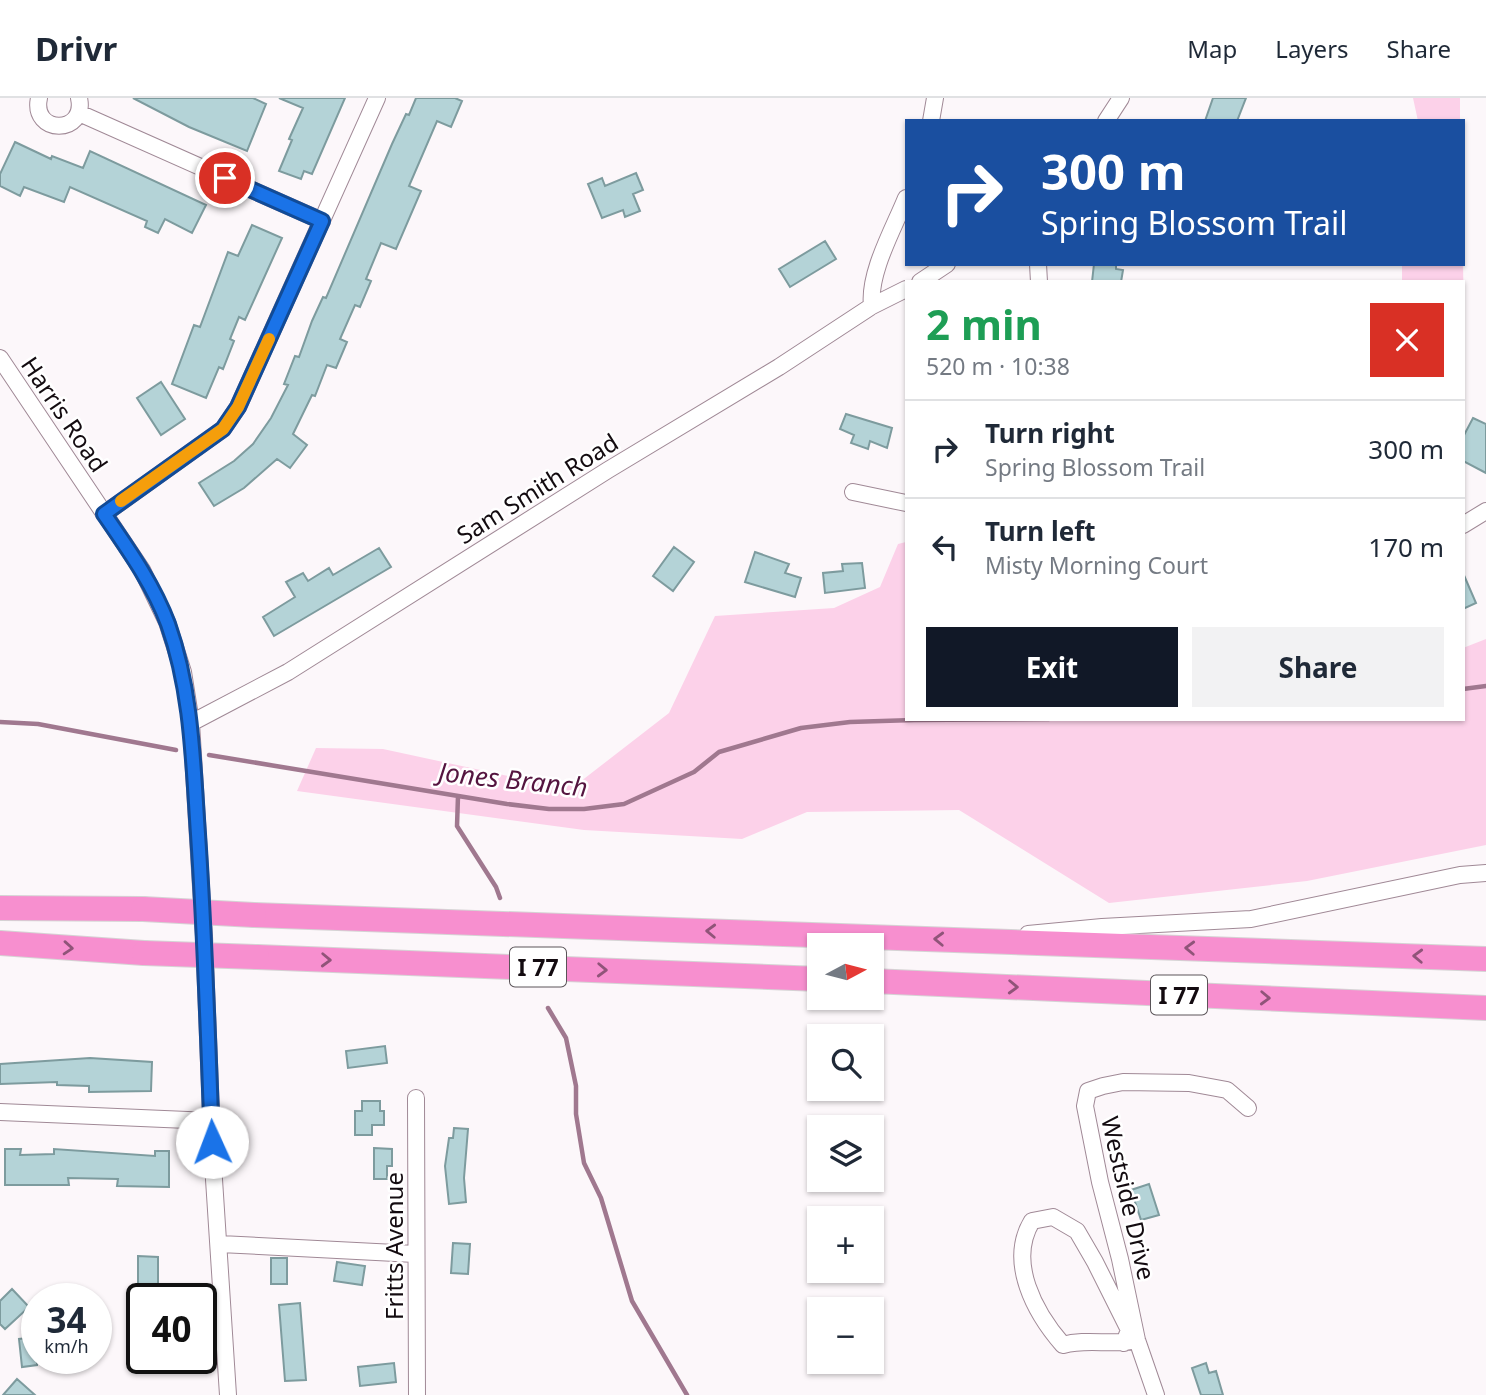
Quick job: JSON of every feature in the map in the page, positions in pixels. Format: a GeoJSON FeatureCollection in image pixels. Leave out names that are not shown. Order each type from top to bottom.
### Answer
{"type":"FeatureCollection","features":[{"type":"Feature","properties":{"kind":"highway","name":"I 77"},"geometry":{"type":"LineString","coordinates":[[0,908],[143,909],[1486,959]]}},
{"type":"Feature","properties":{"kind":"highway","name":"I 77"},"geometry":{"type":"LineString","coordinates":[[0,943],[144,953],[807,979]]}},
{"type":"Feature","properties":{"kind":"highway","name":"I 77"},"geometry":{"type":"LineString","coordinates":[[884,982],[1486,1008]]}},
{"type":"Feature","properties":{"kind":"street"},"geometry":{"type":"LineString","coordinates":[[39,98],[38,109],[41,116],[52,125],[72,122],[79,106],[322,221]]}},
{"type":"Feature","properties":{"kind":"street"},"geometry":{"type":"LineString","coordinates":[[104,514],[223,429],[238,407],[377,98]]}},
{"type":"Feature","properties":{"kind":"street"},"geometry":{"type":"LineString","coordinates":[[931,119],[935,98]]}},
{"type":"Feature","properties":{"kind":"street"},"geometry":{"type":"LineString","coordinates":[[1107,119],[1121,98]]}},
{"type":"Feature","properties":{"kind":"street"},"geometry":{"type":"LineString","coordinates":[[872,306],[870,297],[878,264],[905,200]]}},
{"type":"Feature","properties":{"kind":"street"},"geometry":{"type":"LineString","coordinates":[[923,280],[944,266]]}},
{"type":"Feature","properties":{"kind":"street","name":"Sam Smith Road"},"geometry":{"type":"LineString","coordinates":[[191,723],[288,672],[608,470],[779,367],[872,306],[905,290]]}},
{"type":"Feature","properties":{"kind":"street","name":"Harris Road"},"geometry":{"type":"LineString","coordinates":[[1,362],[142,570],[167,622],[183,672],[191,723],[205,936],[211,1121],[228,1395]]}},
{"type":"Feature","properties":{"kind":"street"},"geometry":{"type":"LineString","coordinates":[[853,492],[905,503]]}},
{"type":"Feature","properties":{"kind":"street"},"geometry":{"type":"LineString","coordinates":[[1465,524],[1486,511]]}},
{"type":"Feature","properties":{"kind":"street"},"geometry":{"type":"LineString","coordinates":[[979,941],[1052,931],[1251,919],[1460,875],[1486,873]]}},
{"type":"Feature","properties":{"kind":"street","name":"Westside Drive"},"geometry":{"type":"LineString","coordinates":[[1156,1395],[1129,1339],[1120,1259],[1100,1182],[1085,1107],[1088,1091],[1123,1082],[1189,1083],[1227,1090],[1248,1108]]}},
{"type":"Feature","properties":{"kind":"street","name":"Fritts Avenue"},"geometry":{"type":"LineString","coordinates":[[416,1098],[417,1395]]}},
{"type":"Feature","properties":{"kind":"street"},"geometry":{"type":"LineString","coordinates":[[0,1112],[211,1121]]}},
{"type":"Feature","properties":{"kind":"street"},"geometry":{"type":"LineString","coordinates":[[1053,1217],[1077,1231],[1122,1313],[1129,1330],[1129,1339],[1063,1345],[1055,1336],[1038,1313],[1026,1282],[1022,1256],[1027,1230],[1032,1222],[1053,1217]]}},
{"type":"Feature","properties":{"kind":"street"},"geometry":{"type":"LineString","coordinates":[[220,1244],[415,1254]]}},
{"type":"Feature","properties":{"kind":"shaded area"},"geometry":{"type":"Polygon","coordinates":[[[1413,98],[1460,98],[1460,119],[1418,119],[1413,98]]]}},
{"type":"Feature","properties":{"kind":"shaded area"},"geometry":{"type":"Polygon","coordinates":[[[1402,266],[1463,266],[1463,280],[1402,280],[1402,266]]]}},
{"type":"Feature","properties":{"kind":"shaded area"},"geometry":{"type":"Polygon","coordinates":[[[905,542],[905,721],[1465,721],[1465,647],[1486,639],[1486,845],[1307,881],[1109,903],[959,810],[807,812],[742,839],[584,830],[297,791],[316,748],[383,749],[508,776],[576,785],[669,713],[715,616],[834,608],[880,587],[898,544],[905,542]]]}},
{"type":"Feature","properties":{"kind":"building"},"geometry":{"type":"Polygon","coordinates":[[[133,98],[253,98],[266,104],[247,151],[189,127],[133,98]]]}},
{"type":"Feature","properties":{"kind":"building"},"geometry":{"type":"Polygon","coordinates":[[[279,98],[345,98],[312,174],[304,171],[301,179],[279,171],[303,108],[279,98]]]}},
{"type":"Feature","properties":{"kind":"building"},"geometry":{"type":"Polygon","coordinates":[[[416,98],[455,98],[462,101],[451,127],[437,121],[409,186],[421,191],[396,249],[381,243],[366,279],[371,281],[360,307],[355,305],[340,339],[347,342],[336,368],[327,365],[315,396],[312,395],[293,434],[307,445],[290,468],[277,459],[244,488],[214,506],[199,483],[234,461],[253,444],[271,418],[288,385],[284,384],[295,356],[299,357],[312,321],[323,297],[326,298],[392,144],[416,98]]]}},
{"type":"Feature","properties":{"kind":"building"},"geometry":{"type":"Polygon","coordinates":[[[1213,98],[1246,98],[1238,119],[1206,119],[1213,98]]]}},
{"type":"Feature","properties":{"kind":"building"},"geometry":{"type":"Polygon","coordinates":[[[15,142],[51,159],[52,156],[83,168],[90,151],[206,205],[192,233],[165,219],[158,233],[145,227],[147,221],[70,187],[64,202],[24,187],[20,196],[0,186],[0,174],[15,142]]]}},
{"type":"Feature","properties":{"kind":"building"},"geometry":{"type":"Polygon","coordinates":[[[636,173],[643,190],[633,194],[640,211],[625,217],[623,210],[602,218],[588,184],[602,178],[605,186],[636,173]]]}},
{"type":"Feature","properties":{"kind":"building"},"geometry":{"type":"Polygon","coordinates":[[[252,225],[282,238],[245,320],[239,317],[230,339],[234,341],[223,369],[219,367],[206,398],[172,384],[194,325],[200,327],[228,252],[238,256],[252,225]]]}},
{"type":"Feature","properties":{"kind":"building"},"geometry":{"type":"Polygon","coordinates":[[[825,241],[836,259],[790,287],[779,269],[825,241]]]}},
{"type":"Feature","properties":{"kind":"building"},"geometry":{"type":"Polygon","coordinates":[[[1094,266],[1116,266],[1116,269],[1123,270],[1121,280],[1092,280],[1094,266]]]}},
{"type":"Feature","properties":{"kind":"building"},"geometry":{"type":"Polygon","coordinates":[[[161,382],[185,419],[161,435],[137,398],[161,382]]]}},
{"type":"Feature","properties":{"kind":"building"},"geometry":{"type":"Polygon","coordinates":[[[846,414],[892,428],[887,448],[870,441],[868,449],[851,443],[854,435],[840,429],[846,414]]]}},
{"type":"Feature","properties":{"kind":"building"},"geometry":{"type":"Polygon","coordinates":[[[1473,418],[1486,424],[1486,473],[1465,462],[1465,433],[1473,418]]]}},
{"type":"Feature","properties":{"kind":"building"},"geometry":{"type":"Polygon","coordinates":[[[674,547],[694,562],[673,591],[653,576],[674,547]]]}},
{"type":"Feature","properties":{"kind":"building"},"geometry":{"type":"Polygon","coordinates":[[[379,548],[391,567],[274,636],[263,617],[295,597],[286,582],[303,573],[308,581],[329,568],[333,575],[379,548]]]}},
{"type":"Feature","properties":{"kind":"building"},"geometry":{"type":"Polygon","coordinates":[[[755,552],[789,564],[785,573],[801,578],[795,597],[745,582],[755,552]]]}},
{"type":"Feature","properties":{"kind":"building"},"geometry":{"type":"Polygon","coordinates":[[[862,563],[865,588],[825,593],[823,573],[843,571],[842,564],[862,563]]]}},
{"type":"Feature","properties":{"kind":"building"},"geometry":{"type":"Polygon","coordinates":[[[1465,578],[1476,603],[1465,608],[1465,578]]]}},
{"type":"Feature","properties":{"kind":"building"},"geometry":{"type":"Polygon","coordinates":[[[385,1046],[387,1063],[348,1068],[346,1051],[385,1046]]]}},
{"type":"Feature","properties":{"kind":"building"},"geometry":{"type":"Polygon","coordinates":[[[90,1058],[152,1062],[151,1091],[89,1092],[89,1086],[57,1085],[57,1082],[0,1084],[0,1064],[90,1058]]]}},
{"type":"Feature","properties":{"kind":"building"},"geometry":{"type":"Polygon","coordinates":[[[362,1101],[380,1101],[380,1111],[384,1111],[384,1125],[372,1125],[372,1135],[355,1135],[355,1111],[362,1111],[362,1101]]]}},
{"type":"Feature","properties":{"kind":"building"},"geometry":{"type":"Polygon","coordinates":[[[454,1128],[468,1129],[464,1178],[466,1202],[449,1204],[445,1166],[449,1138],[453,1138],[454,1128]]]}},
{"type":"Feature","properties":{"kind":"building"},"geometry":{"type":"Polygon","coordinates":[[[374,1148],[392,1149],[392,1166],[387,1166],[387,1179],[374,1179],[374,1148]]]}},
{"type":"Feature","properties":{"kind":"building"},"geometry":{"type":"Polygon","coordinates":[[[5,1149],[21,1149],[20,1155],[54,1154],[54,1149],[155,1156],[155,1151],[169,1151],[169,1187],[117,1186],[118,1179],[68,1178],[69,1185],[5,1185],[5,1149]]]}},
{"type":"Feature","properties":{"kind":"building"},"geometry":{"type":"Polygon","coordinates":[[[1149,1184],[1159,1215],[1141,1220],[1131,1190],[1149,1184]]]}},
{"type":"Feature","properties":{"kind":"building"},"geometry":{"type":"Polygon","coordinates":[[[453,1243],[470,1244],[468,1274],[451,1273],[453,1243]]]}},
{"type":"Feature","properties":{"kind":"building"},"geometry":{"type":"Polygon","coordinates":[[[138,1256],[158,1257],[158,1283],[138,1283],[138,1256]]]}},
{"type":"Feature","properties":{"kind":"building"},"geometry":{"type":"Polygon","coordinates":[[[271,1258],[287,1258],[287,1284],[271,1284],[271,1258]]]}},
{"type":"Feature","properties":{"kind":"building"},"geometry":{"type":"Polygon","coordinates":[[[337,1262],[365,1266],[362,1285],[334,1281],[337,1262]]]}},
{"type":"Feature","properties":{"kind":"building"},"geometry":{"type":"Polygon","coordinates":[[[12,1289],[21,1299],[21,1314],[5,1329],[0,1324],[0,1301],[12,1289]]]}},
{"type":"Feature","properties":{"kind":"building"},"geometry":{"type":"Polygon","coordinates":[[[300,1303],[306,1380],[285,1381],[279,1305],[300,1303]]]}},
{"type":"Feature","properties":{"kind":"building"},"geometry":{"type":"Polygon","coordinates":[[[394,1363],[396,1382],[360,1386],[358,1367],[394,1363]]]}},
{"type":"Feature","properties":{"kind":"building"},"geometry":{"type":"Polygon","coordinates":[[[1206,1363],[1209,1373],[1216,1371],[1223,1395],[1201,1395],[1192,1368],[1206,1363]]]}},
{"type":"Feature","properties":{"kind":"building"},"geometry":{"type":"Polygon","coordinates":[[[17,1379],[35,1395],[3,1395],[17,1379]]]}},
{"type":"Feature","properties":{"kind":"waterway","name":"Jones Branch"},"geometry":{"type":"LineString","coordinates":[[1465,689],[1486,686]]}},
{"type":"Feature","properties":{"kind":"waterway","name":"Jones Branch"},"geometry":{"type":"LineString","coordinates":[[209,755],[507,804],[549,809],[584,809],[624,804],[694,772],[719,752],[801,728],[850,722],[905,720]]}},
{"type":"Feature","properties":{"kind":"waterway","name":"Jones Branch"},"geometry":{"type":"LineString","coordinates":[[0,722],[38,724],[176,750]]}},
{"type":"Feature","properties":{"kind":"waterway"},"geometry":{"type":"LineString","coordinates":[[458,796],[457,826],[496,887],[500,898]]}},
{"type":"Feature","properties":{"kind":"waterway"},"geometry":{"type":"LineString","coordinates":[[548,1008],[566,1038],[576,1086],[576,1114],[584,1163],[601,1198],[632,1301],[687,1395]]}},
{"type":"Feature","properties":{"kind":"slow traffic"},"geometry":{"type":"LineString","coordinates":[[121,501],[223,429],[238,407],[269,339]]}},
{"type":"Feature","properties":{"kind":"route"},"geometry":{"type":"LineString","coordinates":[[212,1142],[205,936],[191,723],[183,672],[167,622],[142,570],[104,514],[223,429],[238,407],[322,221],[225,178]]}}]}
